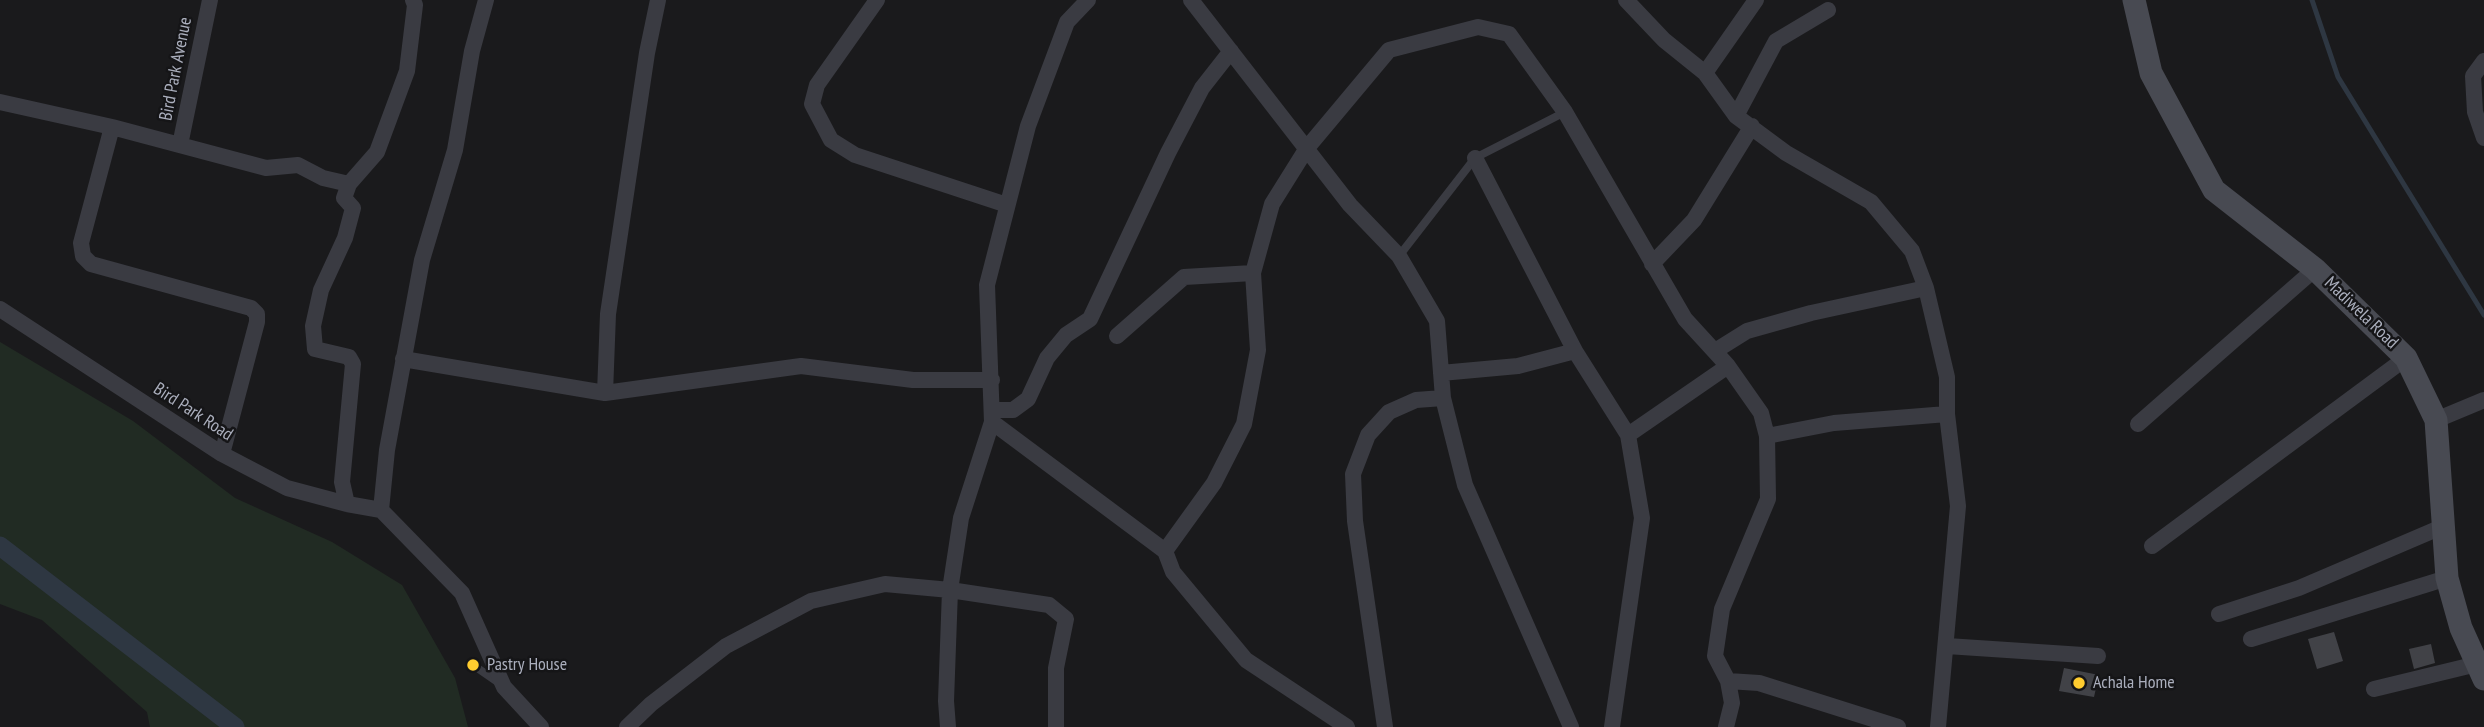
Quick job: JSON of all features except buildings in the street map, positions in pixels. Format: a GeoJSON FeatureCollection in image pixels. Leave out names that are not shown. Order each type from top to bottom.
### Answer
{"type":"FeatureCollection","features":[{"type":"Feature","properties":{"kind":"main road","name":"Madiwela Road"},"geometry":{"type":"LineString","coordinates":[[2134,0],[2151,73],[2214,190],[2315,269],[2406,358],[2436,420],[2447,578],[2461,628],[2481,672]]}},
{"type":"Feature","properties":{"kind":"street","name":"Bird Park Avenue"},"geometry":{"type":"LineString","coordinates":[[180,145],[210,0]]}},
{"type":"Feature","properties":{"kind":"street"},"geometry":{"type":"LineString","coordinates":[[348,504],[342,482],[353,364],[349,358],[315,349],[313,326],[321,290],[345,238],[353,208],[344,198],[349,184],[377,152],[407,71],[415,5],[412,0]]}},
{"type":"Feature","properties":{"kind":"street"},"geometry":{"type":"LineString","coordinates":[[486,0],[472,51],[455,150],[422,260],[387,450],[381,510],[462,593],[504,687],[541,727]]}},
{"type":"Feature","properties":{"kind":"street"},"geometry":{"type":"LineString","coordinates":[[605,393],[608,314],[647,53],[658,0]]}},
{"type":"Feature","properties":{"kind":"street"},"geometry":{"type":"LineString","coordinates":[[877,0],[817,85],[812,104],[831,140],[855,155],[1007,205]]}},
{"type":"Feature","properties":{"kind":"street"},"geometry":{"type":"LineString","coordinates":[[948,727],[946,701],[950,590],[961,518],[993,416],[987,285],[1028,126],[1067,22],[1088,0]]}},
{"type":"Feature","properties":{"kind":"street"},"geometry":{"type":"LineString","coordinates":[[1191,0],[1350,205],[1399,256],[1437,321],[1443,398],[1465,485],[1571,727]]}},
{"type":"Feature","properties":{"kind":"street"},"geometry":{"type":"LineString","coordinates":[[1626,0],[1664,40],[1705,73],[1736,116],[1786,153],[1871,202],[1912,251],[1926,288],[1947,377],[1947,414],[1958,506],[1938,727]]}},
{"type":"Feature","properties":{"kind":"street"},"geometry":{"type":"LineString","coordinates":[[1705,73],[1756,0]]}},
{"type":"Feature","properties":{"kind":"street"},"geometry":{"type":"LineString","coordinates":[[1736,116],[1776,41],[1828,10]]}},
{"type":"Feature","properties":{"kind":"street"},"geometry":{"type":"LineString","coordinates":[[1165,551],[1214,483],[1244,424],[1258,350],[1254,273],[1272,204],[1307,148],[1388,50],[1478,27],[1509,34],[1565,112],[1685,319],[1728,366],[1761,413],[1767,436],[1768,499],[1722,609],[1715,656],[1728,681],[1732,703],[1726,727]]}},
{"type":"Feature","properties":{"kind":"street"},"geometry":{"type":"LineString","coordinates":[[993,416],[1013,410],[1028,399],[1047,358],[1066,335],[1090,319],[1173,142],[1202,88],[1231,51]]}},
{"type":"Feature","properties":{"kind":"street"},"geometry":{"type":"LineString","coordinates":[[2484,61],[2473,76],[2475,112],[2484,138]]}},
{"type":"Feature","properties":{"kind":"street"},"geometry":{"type":"LineString","coordinates":[[0,102],[112,127],[266,167],[298,165],[323,178],[349,184]]}},
{"type":"Feature","properties":{"kind":"street"},"geometry":{"type":"LineString","coordinates":[[1652,264],[1694,220],[1752,126]]}},
{"type":"Feature","properties":{"kind":"street"},"geometry":{"type":"LineString","coordinates":[[112,127],[81,243],[83,256],[90,264],[251,308],[257,314],[222,454]]}},
{"type":"Feature","properties":{"kind":"street"},"geometry":{"type":"LineString","coordinates":[[1475,158],[1575,351],[1628,435],[1642,518],[1612,727]]}},
{"type":"Feature","properties":{"kind":"street"},"geometry":{"type":"LineString","coordinates":[[2138,424],[2315,269]]}},
{"type":"Feature","properties":{"kind":"street"},"geometry":{"type":"LineString","coordinates":[[1116,336],[1184,277],[1254,273]]}},
{"type":"Feature","properties":{"kind":"street"},"geometry":{"type":"LineString","coordinates":[[1715,351],[1747,331],[1811,313],[1926,288]]}},
{"type":"Feature","properties":{"kind":"street","name":"Bird Park Road"},"geometry":{"type":"LineString","coordinates":[[0,309],[222,454],[287,488],[381,510]]}},
{"type":"Feature","properties":{"kind":"street"},"geometry":{"type":"LineString","coordinates":[[1441,373],[1518,366],[1575,351]]}},
{"type":"Feature","properties":{"kind":"street"},"geometry":{"type":"LineString","coordinates":[[2152,546],[2406,358]]}},
{"type":"Feature","properties":{"kind":"street"},"geometry":{"type":"LineString","coordinates":[[403,359],[605,393],[801,366],[914,380],[992,380]]}},
{"type":"Feature","properties":{"kind":"street"},"geometry":{"type":"LineString","coordinates":[[1628,435],[1728,366]]}},
{"type":"Feature","properties":{"kind":"street"},"geometry":{"type":"LineString","coordinates":[[1385,727],[1355,521],[1353,474],[1368,435],[1389,412],[1416,400],[1443,398]]}},
{"type":"Feature","properties":{"kind":"street"},"geometry":{"type":"LineString","coordinates":[[2436,420],[2484,400]]}},
{"type":"Feature","properties":{"kind":"street"},"geometry":{"type":"LineString","coordinates":[[1767,436],[1834,423],[1947,414]]}},
{"type":"Feature","properties":{"kind":"street"},"geometry":{"type":"LineString","coordinates":[[993,416],[1165,551],[1173,572],[1246,660],[1347,727]]}},
{"type":"Feature","properties":{"kind":"street"},"geometry":{"type":"LineString","coordinates":[[2219,614],[2299,589],[2444,526]]}},
{"type":"Feature","properties":{"kind":"street"},"geometry":{"type":"LineString","coordinates":[[2251,639],[2447,578]]}},
{"type":"Feature","properties":{"kind":"street"},"geometry":{"type":"LineString","coordinates":[[627,727],[651,704],[726,646],[811,601],[885,584],[950,590],[1049,606],[1066,619],[1056,668],[1056,727]]}},
{"type":"Feature","properties":{"kind":"street"},"geometry":{"type":"LineString","coordinates":[[1947,646],[2098,656]]}},
{"type":"Feature","properties":{"kind":"street"},"geometry":{"type":"LineString","coordinates":[[2374,689],[2481,672]]}},
{"type":"Feature","properties":{"kind":"street"},"geometry":{"type":"LineString","coordinates":[[1728,681],[1759,683],[1848,719],[1898,727]]}},
{"type":"Feature","properties":{"kind":"lane"},"geometry":{"type":"LineString","coordinates":[[1399,256],[1475,158],[1565,112]]}},
{"type":"Feature","properties":{"kind":"lane"},"geometry":{"type":"LineString","coordinates":[[472,665],[504,687]]}},
{"type":"Feature","properties":{"kind":"shaded area"},"geometry":{"type":"Polygon","coordinates":[[[0,342],[133,421],[235,498],[332,542],[402,585],[455,678],[468,727],[150,727],[147,712],[42,620],[0,604],[0,342]]]}},
{"type":"Feature","properties":{"kind":"waterway"},"geometry":{"type":"LineString","coordinates":[[2312,0],[2338,77],[2484,315]]}},
{"type":"Feature","properties":{"kind":"waterway"},"geometry":{"type":"LineString","coordinates":[[0,546],[235,727]]}},
{"type":"Feature","properties":{"kind":"place","name":"Pastry House"},"geometry":{"type":"Point","coordinates":[473,665]}},
{"type":"Feature","properties":{"kind":"place","name":"Achala Home"},"geometry":{"type":"Point","coordinates":[2079,683]}}]}
